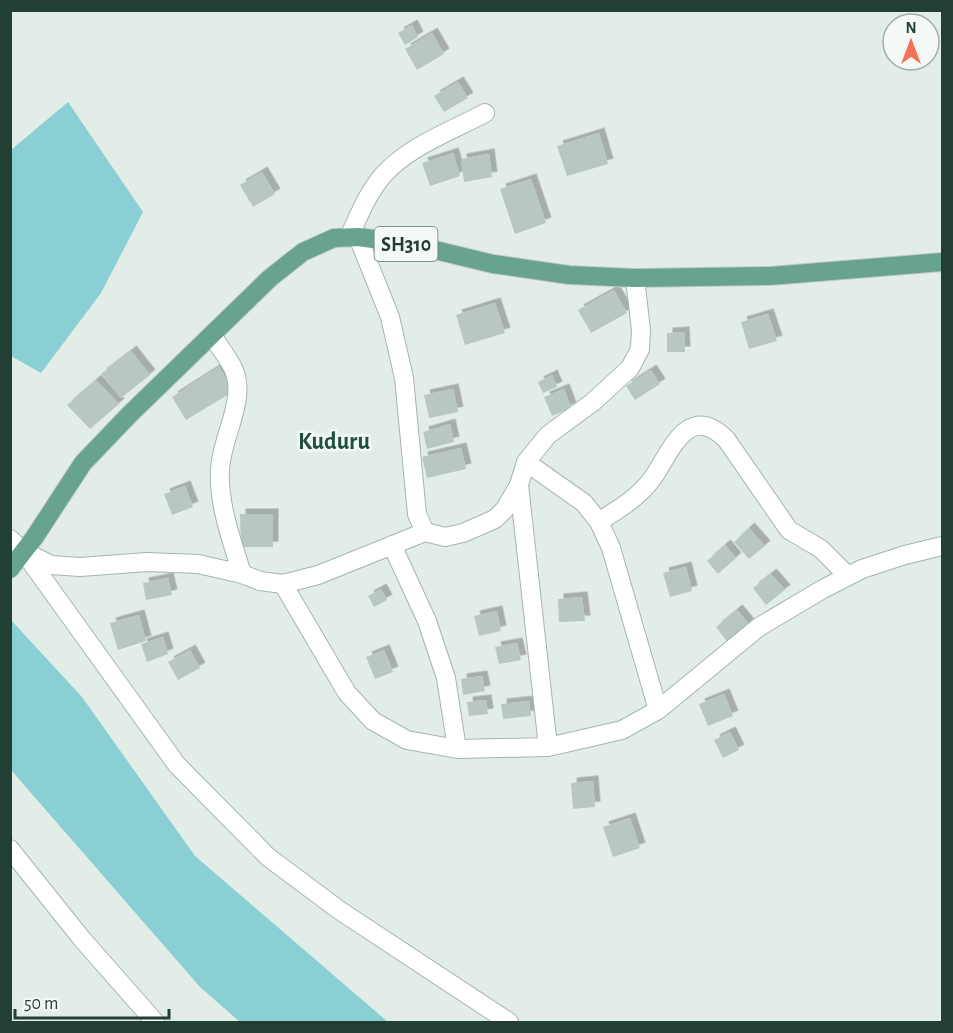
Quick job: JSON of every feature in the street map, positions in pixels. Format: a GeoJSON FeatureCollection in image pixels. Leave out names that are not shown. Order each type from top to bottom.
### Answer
{"type":"FeatureCollection","features":[{"type":"Feature","properties":{"kind":"main road","name":"SH310"},"geometry":{"type":"LineString","coordinates":[[10,569],[17,545],[34,538],[83,463],[129,415],[270,278],[303,252],[334,238],[354,237],[410,244],[493,264],[569,275],[635,278],[770,276],[942,262]]}},
{"type":"Feature","properties":{"kind":"street"},"geometry":{"type":"LineString","coordinates":[[425,532],[417,514],[404,378],[392,327],[354,237],[368,197],[388,170],[414,150],[485,113]]}},
{"type":"Feature","properties":{"kind":"street"},"geometry":{"type":"LineString","coordinates":[[17,545],[51,565],[80,567],[147,562],[198,564],[242,574],[260,581],[283,584],[318,575],[425,532],[445,537],[463,533],[495,519],[505,509],[519,485],[526,462],[548,435],[593,402],[630,368],[640,349],[641,330],[635,278]]}},
{"type":"Feature","properties":{"kind":"street"},"geometry":{"type":"LineString","coordinates":[[212,335],[233,367],[236,378],[234,409],[223,445],[219,470],[228,526],[242,574]]}},
{"type":"Feature","properties":{"kind":"street"},"geometry":{"type":"LineString","coordinates":[[599,522],[636,496],[655,475],[679,436],[690,427],[706,426],[715,428],[726,439],[789,530],[821,549],[848,576]]}},
{"type":"Feature","properties":{"kind":"street"},"geometry":{"type":"LineString","coordinates":[[526,462],[584,503],[599,522],[611,548],[658,710]]}},
{"type":"Feature","properties":{"kind":"street"},"geometry":{"type":"LineString","coordinates":[[519,485],[548,747]]}},
{"type":"Feature","properties":{"kind":"street"},"geometry":{"type":"LineString","coordinates":[[17,545],[177,765],[268,857],[339,910],[509,1023]]}},
{"type":"Feature","properties":{"kind":"street"},"geometry":{"type":"LineString","coordinates":[[392,545],[430,631],[446,678],[458,749]]}},
{"type":"Feature","properties":{"kind":"street"},"geometry":{"type":"LineString","coordinates":[[283,584],[347,693],[373,722],[407,740],[458,749],[548,747],[622,730],[658,710],[759,627],[862,569],[942,546]]}},
{"type":"Feature","properties":{"kind":"street"},"geometry":{"type":"LineString","coordinates":[[10,849],[82,939],[155,1023]]}},
{"type":"Feature","properties":{"kind":"water"},"geometry":{"type":"Polygon","coordinates":[[[68,102],[143,212],[101,293],[41,373],[11,356],[11,150],[68,102]]]}},
{"type":"Feature","properties":{"kind":"water"},"geometry":{"type":"Polygon","coordinates":[[[10,619],[82,697],[195,856],[388,1022],[240,1022],[200,987],[11,770],[10,619]]]}},
{"type":"Feature","properties":{"kind":"building"},"geometry":{"type":"Polygon","coordinates":[[[412,25],[418,37],[405,45],[398,33],[412,25]]]}},
{"type":"Feature","properties":{"kind":"building"},"geometry":{"type":"Polygon","coordinates":[[[432,33],[444,54],[417,70],[405,49],[432,33]]]}},
{"type":"Feature","properties":{"kind":"building"},"geometry":{"type":"Polygon","coordinates":[[[458,82],[468,98],[444,112],[434,96],[458,82]]]}},
{"type":"Feature","properties":{"kind":"building"},"geometry":{"type":"Polygon","coordinates":[[[599,133],[608,164],[567,176],[557,146],[599,133]]]}},
{"type":"Feature","properties":{"kind":"building"},"geometry":{"type":"Polygon","coordinates":[[[453,153],[460,176],[430,186],[422,163],[453,153]]]}},
{"type":"Feature","properties":{"kind":"building"},"geometry":{"type":"Polygon","coordinates":[[[489,154],[492,177],[464,182],[461,159],[489,154]]]}},
{"type":"Feature","properties":{"kind":"building"},"geometry":{"type":"Polygon","coordinates":[[[262,172],[275,194],[253,207],[240,185],[262,172]]]}},
{"type":"Feature","properties":{"kind":"building"},"geometry":{"type":"Polygon","coordinates":[[[531,179],[546,223],[515,234],[500,189],[531,179]]]}},
{"type":"Feature","properties":{"kind":"building"},"geometry":{"type":"Polygon","coordinates":[[[614,290],[627,313],[591,333],[578,310],[614,290]]]}},
{"type":"Feature","properties":{"kind":"building"},"geometry":{"type":"Polygon","coordinates":[[[495,303],[505,333],[465,345],[456,315],[495,303]]]}},
{"type":"Feature","properties":{"kind":"building"},"geometry":{"type":"Polygon","coordinates":[[[768,314],[777,341],[749,349],[741,322],[768,314]]]}},
{"type":"Feature","properties":{"kind":"building"},"geometry":{"type":"Polygon","coordinates":[[[684,332],[685,352],[667,352],[667,333],[684,332]]]}},
{"type":"Feature","properties":{"kind":"building"},"geometry":{"type":"Polygon","coordinates":[[[131,351],[150,375],[121,398],[101,374],[131,351]]]}},
{"type":"Feature","properties":{"kind":"building"},"geometry":{"type":"Polygon","coordinates":[[[219,367],[234,391],[186,420],[172,397],[219,367]]]}},
{"type":"Feature","properties":{"kind":"building"},"geometry":{"type":"Polygon","coordinates":[[[651,370],[660,384],[635,400],[626,386],[651,370]]]}},
{"type":"Feature","properties":{"kind":"building"},"geometry":{"type":"Polygon","coordinates":[[[552,375],[557,387],[543,393],[538,382],[552,375]]]}},
{"type":"Feature","properties":{"kind":"building"},"geometry":{"type":"Polygon","coordinates":[[[96,380],[119,404],[90,429],[67,405],[96,380]]]}},
{"type":"Feature","properties":{"kind":"building"},"geometry":{"type":"Polygon","coordinates":[[[453,389],[458,412],[429,418],[424,395],[453,389]]]}},
{"type":"Feature","properties":{"kind":"building"},"geometry":{"type":"Polygon","coordinates":[[[564,389],[571,408],[552,416],[544,397],[564,389]]]}},
{"type":"Feature","properties":{"kind":"building"},"geometry":{"type":"Polygon","coordinates":[[[450,424],[454,442],[427,449],[423,432],[450,424]]]}},
{"type":"Feature","properties":{"kind":"building"},"geometry":{"type":"Polygon","coordinates":[[[461,448],[466,469],[427,478],[422,457],[461,448]]]}},
{"type":"Feature","properties":{"kind":"building"},"geometry":{"type":"Polygon","coordinates":[[[185,486],[193,507],[172,515],[164,494],[185,486]]]}},
{"type":"Feature","properties":{"kind":"building"},"geometry":{"type":"Polygon","coordinates":[[[240,514],[273,514],[273,547],[241,547],[240,514]]]}},
{"type":"Feature","properties":{"kind":"building"},"geometry":{"type":"Polygon","coordinates":[[[749,528],[765,546],[749,559],[734,542],[749,528]]]}},
{"type":"Feature","properties":{"kind":"building"},"geometry":{"type":"Polygon","coordinates":[[[725,545],[736,558],[718,574],[707,561],[725,545]]]}},
{"type":"Feature","properties":{"kind":"building"},"geometry":{"type":"Polygon","coordinates":[[[686,567],[692,591],[670,597],[663,573],[686,567]]]}},
{"type":"Feature","properties":{"kind":"building"},"geometry":{"type":"Polygon","coordinates":[[[771,574],[785,590],[766,605],[753,588],[771,574]]]}},
{"type":"Feature","properties":{"kind":"building"},"geometry":{"type":"Polygon","coordinates":[[[168,578],[172,595],[146,600],[143,583],[168,578]]]}},
{"type":"Feature","properties":{"kind":"building"},"geometry":{"type":"Polygon","coordinates":[[[381,589],[387,600],[374,607],[368,596],[381,589]]]}},
{"type":"Feature","properties":{"kind":"building"},"geometry":{"type":"Polygon","coordinates":[[[582,597],[585,621],[559,622],[558,599],[582,597]]]}},
{"type":"Feature","properties":{"kind":"building"},"geometry":{"type":"Polygon","coordinates":[[[737,610],[751,627],[729,644],[716,627],[737,610]]]}},
{"type":"Feature","properties":{"kind":"building"},"geometry":{"type":"Polygon","coordinates":[[[497,611],[501,631],[479,636],[474,616],[497,611]]]}},
{"type":"Feature","properties":{"kind":"building"},"geometry":{"type":"Polygon","coordinates":[[[139,615],[146,641],[118,650],[110,623],[139,615]]]}},
{"type":"Feature","properties":{"kind":"building"},"geometry":{"type":"Polygon","coordinates":[[[163,637],[168,654],[147,662],[141,644],[163,637]]]}},
{"type":"Feature","properties":{"kind":"building"},"geometry":{"type":"Polygon","coordinates":[[[517,643],[521,660],[499,664],[495,647],[517,643]]]}},
{"type":"Feature","properties":{"kind":"building"},"geometry":{"type":"Polygon","coordinates":[[[190,650],[200,668],[178,680],[168,662],[190,650]]]}},
{"type":"Feature","properties":{"kind":"building"},"geometry":{"type":"Polygon","coordinates":[[[384,650],[393,672],[375,679],[366,657],[384,650]]]}},
{"type":"Feature","properties":{"kind":"building"},"geometry":{"type":"Polygon","coordinates":[[[482,676],[485,691],[463,695],[461,679],[482,676]]]}},
{"type":"Feature","properties":{"kind":"building"},"geometry":{"type":"Polygon","coordinates":[[[724,694],[733,716],[708,726],[699,704],[724,694]]]}},
{"type":"Feature","properties":{"kind":"building"},"geometry":{"type":"Polygon","coordinates":[[[486,700],[488,714],[469,716],[467,702],[486,700]]]}},
{"type":"Feature","properties":{"kind":"building"},"geometry":{"type":"Polygon","coordinates":[[[529,701],[531,716],[503,719],[501,704],[529,701]]]}},
{"type":"Feature","properties":{"kind":"building"},"geometry":{"type":"Polygon","coordinates":[[[730,732],[739,750],[723,758],[714,740],[730,732]]]}},
{"type":"Feature","properties":{"kind":"building"},"geometry":{"type":"Polygon","coordinates":[[[593,781],[595,807],[573,809],[571,783],[593,781]]]}},
{"type":"Feature","properties":{"kind":"building"},"geometry":{"type":"Polygon","coordinates":[[[630,818],[640,848],[613,857],[603,827],[630,818]]]}},
{"type":"Feature","properties":{"kind":"district","name":"Kuduru"},"geometry":{"type":"Point","coordinates":[334,441]}}]}
